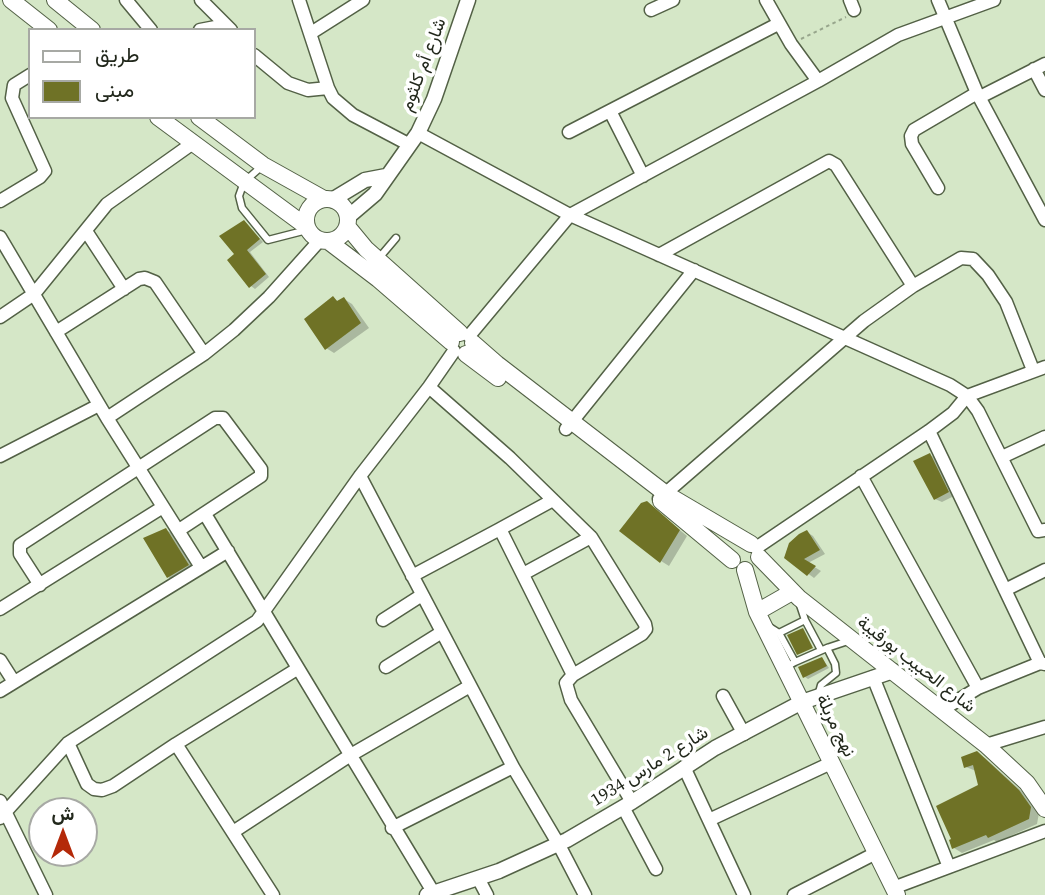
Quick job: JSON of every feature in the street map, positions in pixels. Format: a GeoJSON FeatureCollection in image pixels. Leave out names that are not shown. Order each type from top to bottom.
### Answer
{"type":"FeatureCollection","features":[{"type":"Feature","properties":{"kind":"main road"},"geometry":{"type":"LineString","coordinates":[[11,0],[46,28]]}},
{"type":"Feature","properties":{"kind":"main road"},"geometry":{"type":"LineString","coordinates":[[60,1],[90,28]]}},
{"type":"Feature","properties":{"kind":"main road"},"geometry":{"type":"LineString","coordinates":[[161,119],[316,234],[373,265],[462,343],[497,364],[569,425],[662,496],[738,565],[756,565],[755,550],[741,543],[736,546],[733,550],[738,565]]}},
{"type":"Feature","properties":{"kind":"main road"},"geometry":{"type":"LineString","coordinates":[[202,119],[263,165],[328,200],[339,203],[347,222],[373,265]]}},
{"type":"Feature","properties":{"kind":"main road"},"geometry":{"type":"LineString","coordinates":[[328,200],[311,206],[306,220],[316,234],[341,236],[347,222]]}},
{"type":"Feature","properties":{"kind":"main road","name":"شارع الحبيب بورقيبة"},"geometry":{"type":"LineString","coordinates":[[662,496],[755,550],[795,595],[986,745],[1027,783],[1045,809]]}},
{"type":"Feature","properties":{"kind":"main road","name":"نهج مربلة"},"geometry":{"type":"LineString","coordinates":[[738,565],[759,618],[810,700],[831,764],[895,892]]}},
{"type":"Feature","properties":{"kind":"main road"},"geometry":{"type":"LineString","coordinates":[[759,618],[795,595]]}},
{"type":"Feature","properties":{"kind":"street"},"geometry":{"type":"LineString","coordinates":[[126,0],[149,28]]}},
{"type":"Feature","properties":{"kind":"street"},"geometry":{"type":"LineString","coordinates":[[201,0],[229,27]]}},
{"type":"Feature","properties":{"kind":"street"},"geometry":{"type":"LineString","coordinates":[[299,0],[328,88],[333,98],[353,115],[414,139],[570,215],[847,338],[950,385],[967,396],[978,411],[1038,531],[1045,530]]}},
{"type":"Feature","properties":{"kind":"street"},"geometry":{"type":"LineString","coordinates":[[311,33],[363,0]]}},
{"type":"Feature","properties":{"kind":"street","name":"شارع أم كلثوم"},"geometry":{"type":"LineString","coordinates":[[347,222],[375,194],[414,139],[439,87],[468,0]]}},
{"type":"Feature","properties":{"kind":"street"},"geometry":{"type":"LineString","coordinates":[[766,0],[778,24],[818,81]]}},
{"type":"Feature","properties":{"kind":"street"},"geometry":{"type":"LineString","coordinates":[[938,0],[979,95],[1045,220]]}},
{"type":"Feature","properties":{"kind":"street"},"geometry":{"type":"LineString","coordinates":[[46,895],[2,811],[68,743],[247,629],[263,612],[360,476],[462,343],[570,215],[898,35],[994,0]]}},
{"type":"Feature","properties":{"kind":"street"},"geometry":{"type":"LineString","coordinates":[[651,10],[670,1]]}},
{"type":"Feature","properties":{"kind":"street"},"geometry":{"type":"LineString","coordinates":[[569,132],[778,24]]}},
{"type":"Feature","properties":{"kind":"street"},"geometry":{"type":"LineString","coordinates":[[256,57],[288,83],[308,90],[328,88]]}},
{"type":"Feature","properties":{"kind":"street"},"geometry":{"type":"LineString","coordinates":[[938,188],[912,144],[911,136],[914,130],[1039,67],[1045,90]]}},
{"type":"Feature","properties":{"kind":"street"},"geometry":{"type":"LineString","coordinates":[[0,201],[40,177],[45,171],[12,98],[14,85],[28,76]]}},
{"type":"Feature","properties":{"kind":"street"},"geometry":{"type":"LineString","coordinates":[[610,111],[643,176]]}},
{"type":"Feature","properties":{"kind":"street"},"geometry":{"type":"LineString","coordinates":[[0,317],[34,294],[107,204],[193,143]]}},
{"type":"Feature","properties":{"kind":"street"},"geometry":{"type":"LineString","coordinates":[[659,254],[829,161],[836,165],[913,286]]}},
{"type":"Feature","properties":{"kind":"street"},"geometry":{"type":"LineString","coordinates":[[328,200],[365,180],[386,176]]}},
{"type":"Feature","properties":{"kind":"street"},"geometry":{"type":"LineString","coordinates":[[86,231],[124,289]]}},
{"type":"Feature","properties":{"kind":"street"},"geometry":{"type":"LineString","coordinates":[[107,418],[204,354],[250,316],[316,234]]}},
{"type":"Feature","properties":{"kind":"street"},"geometry":{"type":"LineString","coordinates":[[0,237],[99,405],[201,567]]}},
{"type":"Feature","properties":{"kind":"street"},"geometry":{"type":"LineString","coordinates":[[662,496],[864,321],[913,286],[961,258],[973,260],[988,275],[1006,302],[1039,368],[967,396],[953,412],[929,431],[755,550]]}},
{"type":"Feature","properties":{"kind":"street"},"geometry":{"type":"LineString","coordinates":[[569,425],[694,270]]}},
{"type":"Feature","properties":{"kind":"street"},"geometry":{"type":"LineString","coordinates":[[56,332],[139,279],[145,278],[155,282],[204,354]]}},
{"type":"Feature","properties":{"kind":"street"},"geometry":{"type":"LineString","coordinates":[[429,387],[510,458],[591,537],[646,629],[642,635],[573,675],[566,683],[571,700],[628,805],[656,869]]}},
{"type":"Feature","properties":{"kind":"street"},"geometry":{"type":"LineString","coordinates":[[0,456],[99,405]]}},
{"type":"Feature","properties":{"kind":"street"},"geometry":{"type":"LineString","coordinates":[[40,585],[20,554],[20,545],[215,418],[223,418],[261,469],[261,476],[179,530]]}},
{"type":"Feature","properties":{"kind":"street"},"geometry":{"type":"LineString","coordinates":[[929,431],[1005,590],[1042,658],[978,688],[942,710]]}},
{"type":"Feature","properties":{"kind":"street"},"geometry":{"type":"LineString","coordinates":[[1002,457],[1045,437]]}},
{"type":"Feature","properties":{"kind":"street"},"geometry":{"type":"LineString","coordinates":[[360,476],[513,767],[559,845],[584,895]]}},
{"type":"Feature","properties":{"kind":"street"},"geometry":{"type":"LineString","coordinates":[[861,476],[978,688]]}},
{"type":"Feature","properties":{"kind":"street"},"geometry":{"type":"LineString","coordinates":[[412,576],[553,500]]}},
{"type":"Feature","properties":{"kind":"street"},"geometry":{"type":"LineString","coordinates":[[0,609],[163,507]]}},
{"type":"Feature","properties":{"kind":"street"},"geometry":{"type":"LineString","coordinates":[[205,514],[432,894]]}},
{"type":"Feature","properties":{"kind":"street"},"geometry":{"type":"LineString","coordinates":[[500,529],[573,675]]}},
{"type":"Feature","properties":{"kind":"street"},"geometry":{"type":"LineString","coordinates":[[523,574],[591,537]]}},
{"type":"Feature","properties":{"kind":"street"},"geometry":{"type":"LineString","coordinates":[[0,691],[228,551]]}},
{"type":"Feature","properties":{"kind":"street"},"geometry":{"type":"LineString","coordinates":[[1005,590],[1045,570]]}},
{"type":"Feature","properties":{"kind":"street"},"geometry":{"type":"LineString","coordinates":[[383,620],[422,595]]}},
{"type":"Feature","properties":{"kind":"street"},"geometry":{"type":"LineString","coordinates":[[386,667],[442,632]]}},
{"type":"Feature","properties":{"kind":"street"},"geometry":{"type":"LineString","coordinates":[[0,660],[14,682]]}},
{"type":"Feature","properties":{"kind":"street"},"geometry":{"type":"LineString","coordinates":[[68,743],[87,784],[102,790],[113,786],[297,669]]}},
{"type":"Feature","properties":{"kind":"street","name":"شارع 2 مارس 1934"},"geometry":{"type":"LineString","coordinates":[[432,894],[559,845],[628,805],[684,767],[744,734],[810,700],[893,671]]}},
{"type":"Feature","properties":{"kind":"street"},"geometry":{"type":"LineString","coordinates":[[873,677],[949,867]]}},
{"type":"Feature","properties":{"kind":"street"},"geometry":{"type":"LineString","coordinates":[[233,832],[349,756],[471,687]]}},
{"type":"Feature","properties":{"kind":"street"},"geometry":{"type":"LineString","coordinates":[[723,696],[744,734]]}},
{"type":"Feature","properties":{"kind":"street"},"geometry":{"type":"LineString","coordinates":[[986,745],[1045,727]]}},
{"type":"Feature","properties":{"kind":"street"},"geometry":{"type":"LineString","coordinates":[[176,744],[273,895]]}},
{"type":"Feature","properties":{"kind":"street"},"geometry":{"type":"LineString","coordinates":[[709,820],[831,764]]}},
{"type":"Feature","properties":{"kind":"street"},"geometry":{"type":"LineString","coordinates":[[392,828],[513,767]]}},
{"type":"Feature","properties":{"kind":"street"},"geometry":{"type":"LineString","coordinates":[[684,767],[744,895]]}},
{"type":"Feature","properties":{"kind":"street"},"geometry":{"type":"LineString","coordinates":[[895,892],[949,867],[1045,831]]}},
{"type":"Feature","properties":{"kind":"street"},"geometry":{"type":"LineString","coordinates":[[794,895],[874,854]]}},
{"type":"Feature","properties":{"kind":"street"},"geometry":{"type":"LineString","coordinates":[[478,878],[487,895]]}},
{"type":"Feature","properties":{"kind":"lane"},"geometry":{"type":"LineString","coordinates":[[263,165],[244,182],[239,196],[242,208],[266,239],[316,234]]}},
{"type":"Feature","properties":{"kind":"lane"},"geometry":{"type":"LineString","coordinates":[[373,265],[396,239]]}},
{"type":"Feature","properties":{"kind":"lane"},"geometry":{"type":"LineString","coordinates":[[795,595],[805,620],[835,664],[836,673],[821,685],[810,700]]}},
{"type":"Feature","properties":{"kind":"lane"},"geometry":{"type":"LineString","coordinates":[[759,618],[779,633],[790,665],[824,649],[853,640]]}},
{"type":"Feature","properties":{"kind":"lane"},"geometry":{"type":"LineString","coordinates":[[779,633],[805,620]]}},
{"type":"Feature","properties":{"kind":"path"},"geometry":{"type":"LineString","coordinates":[[791,44],[852,5]]}},
{"type":"Feature","properties":{"kind":"building"},"geometry":{"type":"Polygon","coordinates":[[[244,220],[260,239],[247,250],[266,274],[249,288],[227,260],[234,254],[219,236],[244,220]]]}},
{"type":"Feature","properties":{"kind":"building"},"geometry":{"type":"Polygon","coordinates":[[[333,296],[337,301],[344,297],[361,323],[325,350],[304,319],[333,296]]]}},
{"type":"Feature","properties":{"kind":"building"},"geometry":{"type":"Polygon","coordinates":[[[930,453],[949,492],[934,500],[913,461],[930,453]]]}},
{"type":"Feature","properties":{"kind":"building"},"geometry":{"type":"Polygon","coordinates":[[[647,501],[680,530],[660,563],[619,531],[641,503],[647,501]]]}},
{"type":"Feature","properties":{"kind":"building"},"geometry":{"type":"Polygon","coordinates":[[[166,528],[189,565],[167,578],[143,538],[166,528]]]}},
{"type":"Feature","properties":{"kind":"building"},"geometry":{"type":"Polygon","coordinates":[[[807,530],[820,550],[804,559],[816,566],[807,576],[784,558],[789,543],[807,530]]]}},
{"type":"Feature","properties":{"kind":"building"},"geometry":{"type":"Polygon","coordinates":[[[803,628],[813,648],[797,655],[787,635],[803,628]]]}},
{"type":"Feature","properties":{"kind":"building"},"geometry":{"type":"Polygon","coordinates":[[[822,657],[827,666],[803,678],[798,667],[822,657]]]}},
{"type":"Feature","properties":{"kind":"building"},"geometry":{"type":"Polygon","coordinates":[[[977,751],[1019,790],[1031,807],[1029,819],[988,838],[986,835],[952,849],[951,839],[936,806],[978,785],[973,765],[964,768],[961,757],[977,751]]]}}]}
